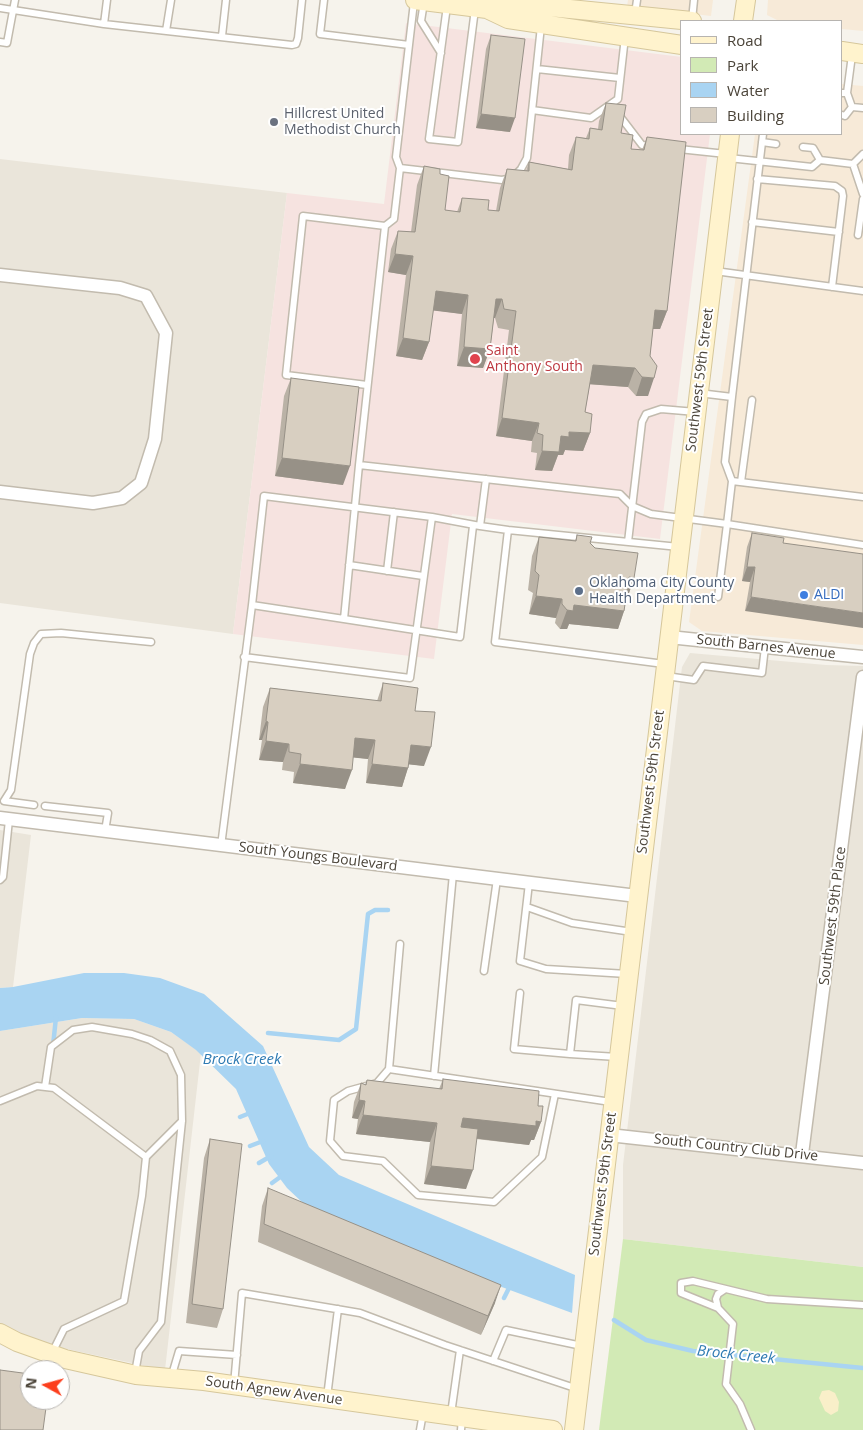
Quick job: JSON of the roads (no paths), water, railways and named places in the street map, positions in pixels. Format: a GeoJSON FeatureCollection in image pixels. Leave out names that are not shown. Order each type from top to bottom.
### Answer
{"type":"FeatureCollection","features":[{"type":"Feature","properties":{"kind":"main road"},"geometry":{"type":"LineString","coordinates":[[418,0],[481,8],[508,19],[680,44]]}},
{"type":"Feature","properties":{"kind":"main road"},"geometry":{"type":"LineString","coordinates":[[743,20],[746,0]]}},
{"type":"Feature","properties":{"kind":"main road"},"geometry":{"type":"LineString","coordinates":[[481,8],[510,1],[636,7],[688,20]]}},
{"type":"Feature","properties":{"kind":"main road","name":"Southwest 59th Street"},"geometry":{"type":"LineString","coordinates":[[574,1430],[730,135]]}},
{"type":"Feature","properties":{"kind":"main road","name":"South Agnew Avenue"},"geometry":{"type":"LineString","coordinates":[[0,1333],[65,1359],[134,1374],[327,1398],[423,1412],[458,1421],[504,1427],[553,1430]]}},
{"type":"Feature","properties":{"kind":"street"},"geometry":{"type":"LineString","coordinates":[[0,274],[120,288],[146,296],[166,333],[155,439],[141,483],[122,498],[93,503],[0,492]]}},
{"type":"Feature","properties":{"kind":"street","name":"South Barnes Avenue"},"geometry":{"type":"LineString","coordinates":[[669,637],[863,657]]}},
{"type":"Feature","properties":{"kind":"street","name":"Southwest 59th Place"},"geometry":{"type":"LineString","coordinates":[[802,1154],[863,677]]}},
{"type":"Feature","properties":{"kind":"street","name":"South Youngs Boulevard"},"geometry":{"type":"LineString","coordinates":[[3,819],[637,896]]}},
{"type":"Feature","properties":{"kind":"street","name":"South Country Club Drive"},"geometry":{"type":"LineString","coordinates":[[609,1135],[802,1154],[863,1163]]}},
{"type":"Feature","properties":{"kind":"lane"},"geometry":{"type":"LineString","coordinates":[[0,42],[7,43],[15,0]]}},
{"type":"Feature","properties":{"kind":"lane"},"geometry":{"type":"LineString","coordinates":[[104,24],[106,0]]}},
{"type":"Feature","properties":{"kind":"lane"},"geometry":{"type":"LineString","coordinates":[[166,31],[171,0]]}},
{"type":"Feature","properties":{"kind":"lane"},"geometry":{"type":"LineString","coordinates":[[222,36],[226,0]]}},
{"type":"Feature","properties":{"kind":"lane"},"geometry":{"type":"LineString","coordinates":[[0,8],[104,24],[292,45],[296,44],[302,0]]}},
{"type":"Feature","properties":{"kind":"lane"},"geometry":{"type":"LineString","coordinates":[[324,0],[320,34],[409,44]]}},
{"type":"Feature","properties":{"kind":"lane"},"geometry":{"type":"LineString","coordinates":[[367,384],[286,375],[303,216],[385,226],[394,219],[400,168],[396,157],[409,44],[418,0]]}},
{"type":"Feature","properties":{"kind":"lane"},"geometry":{"type":"LineString","coordinates":[[418,0],[421,21],[441,53]]}},
{"type":"Feature","properties":{"kind":"lane"},"geometry":{"type":"LineString","coordinates":[[688,0],[694,0],[692,20]]}},
{"type":"Feature","properties":{"kind":"lane"},"geometry":{"type":"LineString","coordinates":[[448,4],[429,139],[458,142],[481,8]]}},
{"type":"Feature","properties":{"kind":"lane"},"geometry":{"type":"LineString","coordinates":[[400,168],[502,180],[512,178],[521,169],[527,158],[542,24]]}},
{"type":"Feature","properties":{"kind":"lane"},"geometry":{"type":"LineString","coordinates":[[532,110],[591,118],[618,99],[625,37]]}},
{"type":"Feature","properties":{"kind":"lane"},"geometry":{"type":"LineString","coordinates":[[852,52],[845,93],[852,107]]}},
{"type":"Feature","properties":{"kind":"lane"},"geometry":{"type":"LineString","coordinates":[[537,69],[620,78]]}},
{"type":"Feature","properties":{"kind":"lane"},"geometry":{"type":"LineString","coordinates":[[611,104],[642,145],[661,147]]}},
{"type":"Feature","properties":{"kind":"lane"},"geometry":{"type":"LineString","coordinates":[[852,107],[863,108]]}},
{"type":"Feature","properties":{"kind":"lane"},"geometry":{"type":"LineString","coordinates":[[843,116],[852,107]]}},
{"type":"Feature","properties":{"kind":"lane"},"geometry":{"type":"LineString","coordinates":[[718,597],[732,481],[725,462],[763,135]]}},
{"type":"Feature","properties":{"kind":"lane"},"geometry":{"type":"LineString","coordinates":[[762,142],[776,144]]}},
{"type":"Feature","properties":{"kind":"lane"},"geometry":{"type":"LineString","coordinates":[[803,147],[813,148],[820,160]]}},
{"type":"Feature","properties":{"kind":"lane"},"geometry":{"type":"LineString","coordinates":[[670,148],[759,162],[812,167],[820,160],[853,164]]}},
{"type":"Feature","properties":{"kind":"lane"},"geometry":{"type":"LineString","coordinates":[[853,164],[863,154]]}},
{"type":"Feature","properties":{"kind":"lane"},"geometry":{"type":"LineString","coordinates":[[853,164],[863,194]]}},
{"type":"Feature","properties":{"kind":"lane"},"geometry":{"type":"LineString","coordinates":[[757,178],[839,188],[844,196],[832,287]]}},
{"type":"Feature","properties":{"kind":"lane"},"geometry":{"type":"LineString","coordinates":[[858,235],[863,198]]}},
{"type":"Feature","properties":{"kind":"lane"},"geometry":{"type":"LineString","coordinates":[[752,222],[839,232]]}},
{"type":"Feature","properties":{"kind":"lane"},"geometry":{"type":"LineString","coordinates":[[344,619],[367,384],[385,226]]}},
{"type":"Feature","properties":{"kind":"lane"},"geometry":{"type":"LineString","coordinates":[[713,270],[863,291]]}},
{"type":"Feature","properties":{"kind":"lane"},"geometry":{"type":"LineString","coordinates":[[698,393],[732,397]]}},
{"type":"Feature","properties":{"kind":"lane"},"geometry":{"type":"LineString","coordinates":[[741,482],[752,400]]}},
{"type":"Feature","properties":{"kind":"lane"},"geometry":{"type":"LineString","coordinates":[[628,542],[642,422],[646,414],[660,409],[696,412]]}},
{"type":"Feature","properties":{"kind":"lane"},"geometry":{"type":"LineString","coordinates":[[359,466],[620,494],[632,506],[651,514],[863,545]]}},
{"type":"Feature","properties":{"kind":"lane"},"geometry":{"type":"LineString","coordinates":[[252,605],[460,637],[476,526],[486,479]]}},
{"type":"Feature","properties":{"kind":"lane"},"geometry":{"type":"LineString","coordinates":[[732,481],[863,497]]}},
{"type":"Feature","properties":{"kind":"lane"},"geometry":{"type":"LineString","coordinates":[[221,846],[264,496],[432,517],[508,530],[680,548]]}},
{"type":"Feature","properties":{"kind":"lane"},"geometry":{"type":"LineString","coordinates":[[387,571],[394,512]]}},
{"type":"Feature","properties":{"kind":"lane"},"geometry":{"type":"LineString","coordinates":[[244,657],[410,678],[432,517]]}},
{"type":"Feature","properties":{"kind":"lane"},"geometry":{"type":"LineString","coordinates":[[508,530],[495,642],[664,670],[694,680],[703,666],[762,674],[765,647]]}},
{"type":"Feature","properties":{"kind":"lane"},"geometry":{"type":"LineString","coordinates":[[349,565],[423,576]]}},
{"type":"Feature","properties":{"kind":"lane"},"geometry":{"type":"LineString","coordinates":[[0,880],[3,877],[2,801],[11,790],[30,654],[34,644],[41,634],[61,633],[150,642]]}},
{"type":"Feature","properties":{"kind":"lane"},"geometry":{"type":"LineString","coordinates":[[2,801],[34,805]]}},
{"type":"Feature","properties":{"kind":"lane"},"geometry":{"type":"LineString","coordinates":[[45,806],[108,813],[106,831]]}},
{"type":"Feature","properties":{"kind":"lane"},"geometry":{"type":"LineString","coordinates":[[434,1076],[454,874]]}},
{"type":"Feature","properties":{"kind":"lane"},"geometry":{"type":"LineString","coordinates":[[484,971],[498,879]]}},
{"type":"Feature","properties":{"kind":"lane"},"geometry":{"type":"LineString","coordinates":[[529,883],[520,961],[546,969],[628,974]]}},
{"type":"Feature","properties":{"kind":"lane"},"geometry":{"type":"LineString","coordinates":[[527,907],[572,923],[633,933]]}},
{"type":"Feature","properties":{"kind":"lane"},"geometry":{"type":"LineString","coordinates":[[400,944],[389,1069],[377,1083],[348,1091],[334,1100],[330,1141],[343,1156],[383,1161],[418,1195],[494,1202],[542,1157],[555,1094]]}},
{"type":"Feature","properties":{"kind":"lane"},"geometry":{"type":"LineString","coordinates":[[520,993],[514,1049],[618,1057]]}},
{"type":"Feature","properties":{"kind":"lane"},"geometry":{"type":"LineString","coordinates":[[570,1054],[576,1000],[624,1006]]}},
{"type":"Feature","properties":{"kind":"lane"},"geometry":{"type":"LineString","coordinates":[[45,1087],[51,1047],[73,1030],[92,1027],[132,1034],[150,1040],[170,1051],[181,1075],[182,1121],[161,1322],[139,1350],[134,1374]]}},
{"type":"Feature","properties":{"kind":"lane"},"geometry":{"type":"LineString","coordinates":[[389,1069],[613,1102]]}},
{"type":"Feature","properties":{"kind":"lane"},"geometry":{"type":"LineString","coordinates":[[0,1101],[37,1086],[54,1088],[139,1150],[146,1158]]}},
{"type":"Feature","properties":{"kind":"lane"},"geometry":{"type":"LineString","coordinates":[[51,1354],[64,1329],[124,1301],[142,1196],[146,1158],[182,1121]]}},
{"type":"Feature","properties":{"kind":"lane"},"geometry":{"type":"LineString","coordinates":[[750,1430],[740,1404],[726,1384],[733,1324],[718,1308],[681,1293],[682,1282],[693,1281],[724,1290],[743,1292],[768,1299],[863,1305]]}},
{"type":"Feature","properties":{"kind":"lane"},"geometry":{"type":"LineString","coordinates":[[718,1308],[716,1299],[718,1294],[724,1290]]}},
{"type":"Feature","properties":{"kind":"lane"},"geometry":{"type":"LineString","coordinates":[[234,1386],[242,1293],[360,1313],[460,1350],[579,1390]]}},
{"type":"Feature","properties":{"kind":"lane"},"geometry":{"type":"LineString","coordinates":[[327,1398],[338,1309]]}},
{"type":"Feature","properties":{"kind":"lane"},"geometry":{"type":"LineString","coordinates":[[493,1361],[506,1330],[584,1347]]}},
{"type":"Feature","properties":{"kind":"lane"},"geometry":{"type":"LineString","coordinates":[[458,1421],[460,1350]]}},
{"type":"Feature","properties":{"kind":"lane"},"geometry":{"type":"LineString","coordinates":[[171,1378],[179,1351],[237,1355]]}},
{"type":"Feature","properties":{"kind":"lane"},"geometry":{"type":"LineString","coordinates":[[420,1430],[423,1412]]}},
{"type":"Feature","properties":{"kind":"water","name":"Brock Creek"},"geometry":{"type":"Polygon","coordinates":[[[84,973],[124,973],[160,978],[204,994],[263,1046],[309,1147],[339,1175],[575,1275],[572,1313],[445,1266],[304,1204],[287,1188],[269,1164],[236,1089],[196,1050],[171,1032],[134,1019],[82,1018],[0,1031],[0,988],[84,973]]]}},
{"type":"Feature","properties":{"kind":"waterway"},"geometry":{"type":"LineString","coordinates":[[268,1033],[339,1040],[356,1029],[368,914],[375,910],[388,910]]}},
{"type":"Feature","properties":{"kind":"waterway"},"geometry":{"type":"LineString","coordinates":[[53,1046],[56,1017]]}},
{"type":"Feature","properties":{"kind":"waterway"},"geometry":{"type":"LineString","coordinates":[[240,1117],[250,1113]]}},
{"type":"Feature","properties":{"kind":"waterway"},"geometry":{"type":"LineString","coordinates":[[250,1146],[263,1141]]}},
{"type":"Feature","properties":{"kind":"waterway"},"geometry":{"type":"LineString","coordinates":[[259,1163],[271,1156]]}},
{"type":"Feature","properties":{"kind":"waterway"},"geometry":{"type":"LineString","coordinates":[[272,1183],[283,1175]]}},
{"type":"Feature","properties":{"kind":"waterway"},"geometry":{"type":"LineString","coordinates":[[504,1298],[510,1286]]}},
{"type":"Feature","properties":{"kind":"waterway","name":"Brock Creek"},"geometry":{"type":"LineString","coordinates":[[614,1320],[646,1340],[693,1351],[863,1368]]}},
{"type":"Feature","properties":{"kind":"place","name":"Hillcrest United Methodist Church"},"geometry":{"type":"Point","coordinates":[274,122]}},
{"type":"Feature","properties":{"kind":"place","name":"Saint Anthony South"},"geometry":{"type":"Point","coordinates":[475,359]}},
{"type":"Feature","properties":{"kind":"place","name":"Oklahoma City County Health Department"},"geometry":{"type":"Point","coordinates":[579,591]}},
{"type":"Feature","properties":{"kind":"place","name":"ALDI"},"geometry":{"type":"Point","coordinates":[804,595]}}]}
